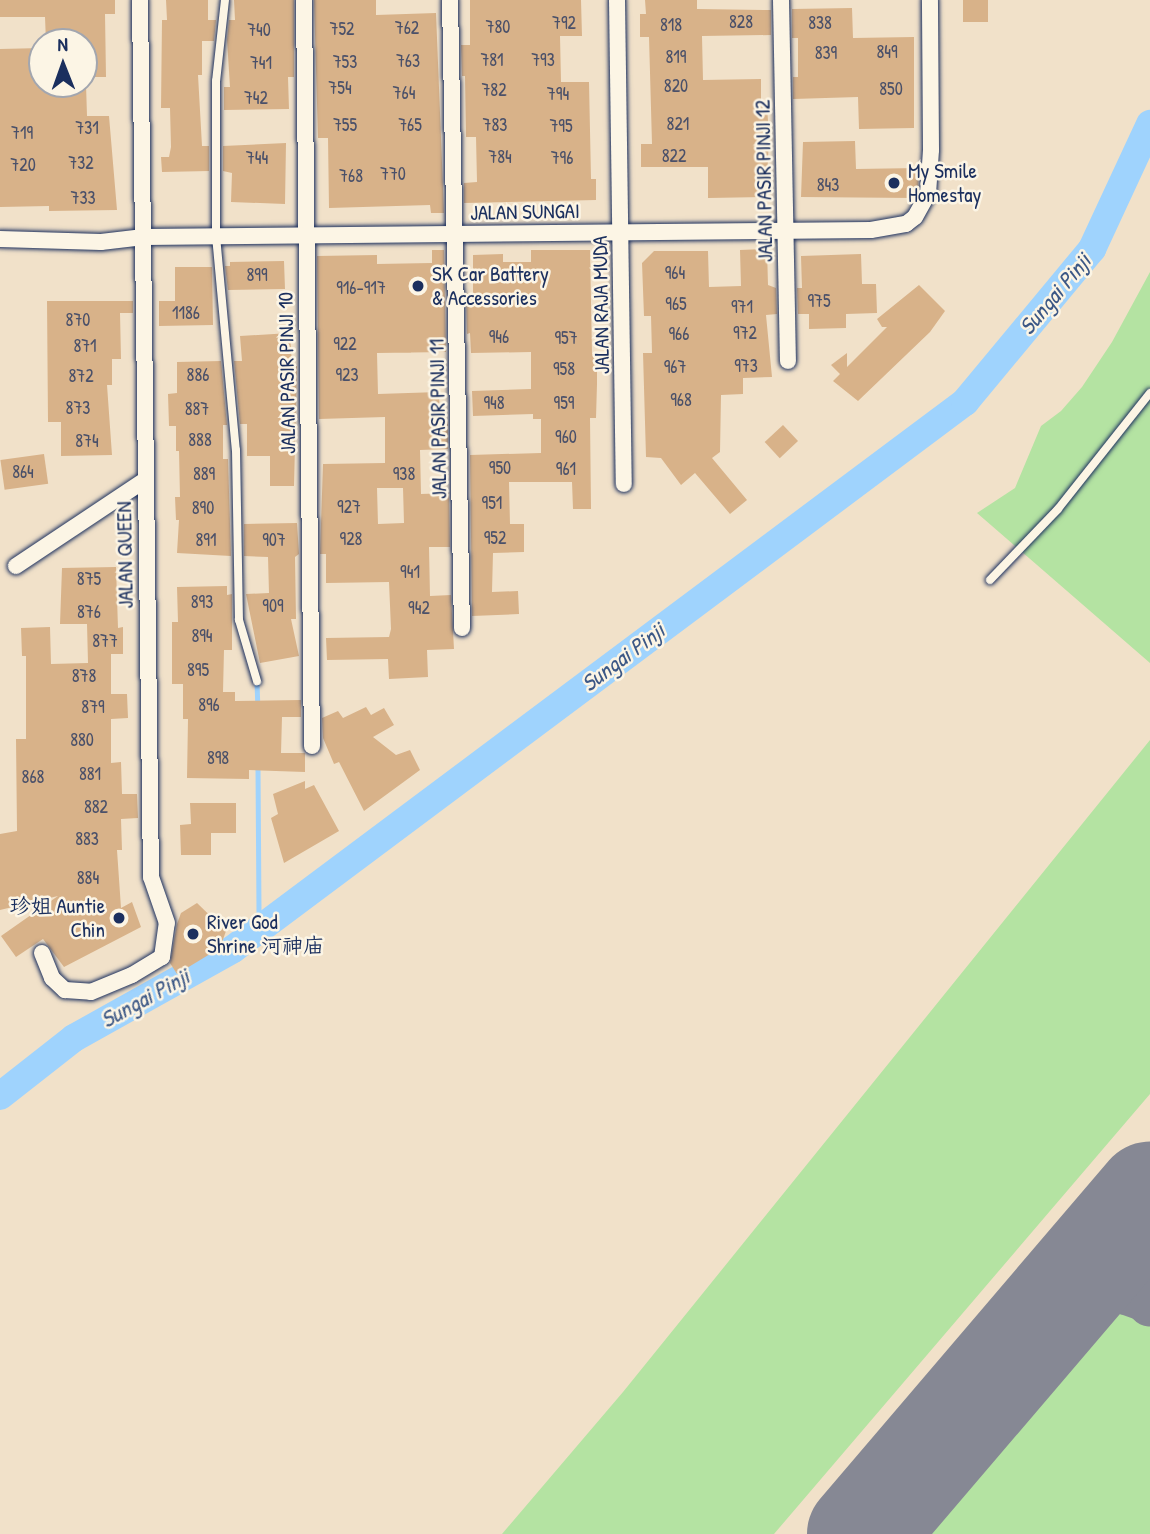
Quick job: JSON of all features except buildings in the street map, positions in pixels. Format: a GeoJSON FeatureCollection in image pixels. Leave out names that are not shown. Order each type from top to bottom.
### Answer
{"type":"FeatureCollection","features":[{"type":"Feature","properties":{"kind":"street","name":"JALAN QUEEN"},"geometry":{"type":"LineString","coordinates":[[42,953],[52,978],[65,990],[79,993],[108,986],[162,957],[167,923],[151,877],[140,0]]}},
{"type":"Feature","properties":{"kind":"street","name":"JALAN PASIR PINJI 10"},"geometry":{"type":"LineString","coordinates":[[304,0],[312,746]]}},
{"type":"Feature","properties":{"kind":"street","name":"JALAN PASIR PINJI 11"},"geometry":{"type":"LineString","coordinates":[[450,0],[462,628]]}},
{"type":"Feature","properties":{"kind":"street","name":"JALAN RAJA MUDA"},"geometry":{"type":"LineString","coordinates":[[617,0],[624,484]]}},
{"type":"Feature","properties":{"kind":"street","name":"JALAN PASIR PINJI 12"},"geometry":{"type":"LineString","coordinates":[[781,0],[788,361]]}},
{"type":"Feature","properties":{"kind":"street","name":"JALAN SUNGAI"},"geometry":{"type":"LineString","coordinates":[[0,239],[101,242],[144,237],[871,230],[906,224],[915,217],[928,194],[931,150],[930,0]]}},
{"type":"Feature","properties":{"kind":"street"},"geometry":{"type":"LineString","coordinates":[[16,566],[145,480]]}},
{"type":"Feature","properties":{"kind":"lane"},"geometry":{"type":"LineString","coordinates":[[225,0],[216,81],[216,236],[236,450],[239,620],[257,681]]}},
{"type":"Feature","properties":{"kind":"lane"},"geometry":{"type":"LineString","coordinates":[[990,580],[1058,509],[1150,393]]}},
{"type":"Feature","properties":{"kind":"green space"},"geometry":{"type":"Polygon","coordinates":[[[1150,272],[1150,663],[977,513],[1015,488],[1041,426],[1061,411],[1082,387],[1112,342],[1150,272]]]}},
{"type":"Feature","properties":{"kind":"green space"},"geometry":{"type":"Polygon","coordinates":[[[1150,740],[1150,1094],[774,1534],[502,1534],[623,1392],[1150,740]]]}},
{"type":"Feature","properties":{"kind":"green space"},"geometry":{"type":"Polygon","coordinates":[[[1127,1307],[1150,1323],[1150,1534],[924,1534],[1116,1308],[1127,1307]]]}},
{"type":"Feature","properties":{"kind":"waterway","name":"Sungai Pinji"},"geometry":{"type":"LineString","coordinates":[[0,1096],[74,1038],[233,949],[965,402],[1092,249],[1150,124]]}},
{"type":"Feature","properties":{"kind":"waterway"},"geometry":{"type":"LineString","coordinates":[[257,682],[258,706]]}},
{"type":"Feature","properties":{"kind":"waterway"},"geometry":{"type":"LineString","coordinates":[[258,767],[259,929]]}},
{"type":"Feature","properties":{"kind":"taxiway"},"geometry":{"type":"LineString","coordinates":[[1143,1204],[1134,1221],[1128,1250],[1131,1278],[1150,1305]]}},
{"type":"Feature","properties":{"kind":"taxiway"},"geometry":{"type":"LineString","coordinates":[[1051,1311],[1070,1299],[1104,1290],[1127,1293],[1146,1300]]}},
{"type":"Feature","properties":{"kind":"runway"},"geometry":{"type":"LineString","coordinates":[[861,1534],[1150,1196]]}},
{"type":"Feature","properties":{"kind":"place","name":"My Smile Homestay"},"geometry":{"type":"Point","coordinates":[894,183]}},
{"type":"Feature","properties":{"kind":"place","name":"SK Car Battery & Accessories"},"geometry":{"type":"Point","coordinates":[418,286]}},
{"type":"Feature","properties":{"kind":"place","name":"珍姐 Auntie Chin"},"geometry":{"type":"Point","coordinates":[119,918]}},
{"type":"Feature","properties":{"kind":"place","name":"River God Shrine 河神庙"},"geometry":{"type":"Point","coordinates":[193,934]}}]}
